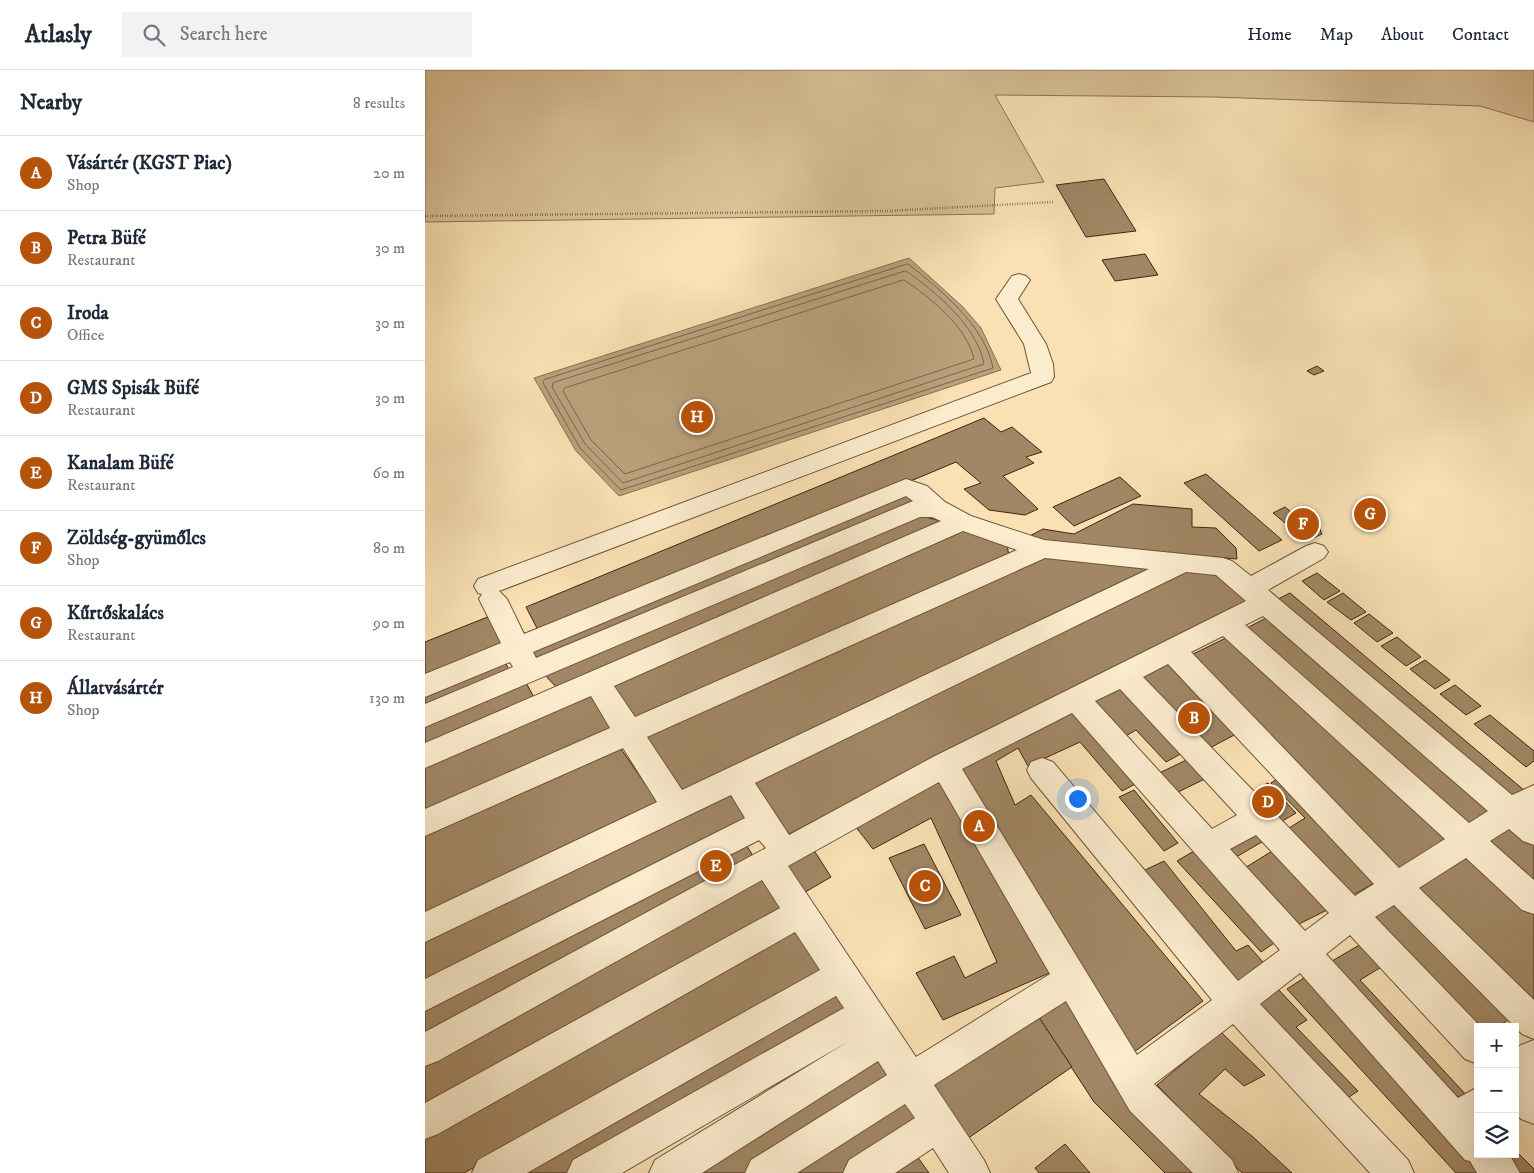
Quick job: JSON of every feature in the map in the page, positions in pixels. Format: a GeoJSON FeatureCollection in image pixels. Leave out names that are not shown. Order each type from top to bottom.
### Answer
{"type":"FeatureCollection","features":[{"type":"Feature","properties":{"kind":"lane"},"geometry":{"type":"LineString","coordinates":[[547,702],[529,672],[490,592],[1043,377],[1043,359],[1034,339],[1013,312],[1007,299],[1019,280]]}},
{"type":"Feature","properties":{"kind":"lane"},"geometry":{"type":"LineString","coordinates":[[425,686],[906,487],[918,492],[936,508],[962,522],[1043,549],[1223,567],[1526,814],[1468,841],[1352,915],[1132,1080]]}},
{"type":"Feature","properties":{"kind":"lane"},"geometry":{"type":"LineString","coordinates":[[425,716],[529,672],[578,654],[916,508],[936,508]]}},
{"type":"Feature","properties":{"kind":"lane"},"geometry":{"type":"LineString","coordinates":[[425,756],[962,522]]}},
{"type":"Feature","properties":{"kind":"lane"},"geometry":{"type":"LineString","coordinates":[[425,823],[1043,549]]}},
{"type":"Feature","properties":{"kind":"lane"},"geometry":{"type":"LineString","coordinates":[[425,1050],[943,764],[1226,623],[1257,596],[1315,552]]}},
{"type":"Feature","properties":{"kind":"lane"},"geometry":{"type":"LineString","coordinates":[[425,928],[1183,562]]}},
{"type":"Feature","properties":{"kind":"lane"},"geometry":{"type":"LineString","coordinates":[[1226,623],[1534,900]]}},
{"type":"Feature","properties":{"kind":"lane"},"geometry":{"type":"LineString","coordinates":[[1173,650],[1396,886],[1534,1022]]}},
{"type":"Feature","properties":{"kind":"lane"},"geometry":{"type":"LineString","coordinates":[[1124,674],[1474,1044]]}},
{"type":"Feature","properties":{"kind":"lane"},"geometry":{"type":"LineString","coordinates":[[596,681],[675,807]]}},
{"type":"Feature","properties":{"kind":"lane"},"geometry":{"type":"LineString","coordinates":[[1076,699],[1303,952],[1470,1124]]}},
{"type":"Feature","properties":{"kind":"lane"},"geometry":{"type":"LineString","coordinates":[[943,764],[1143,1099],[1219,1173]]}},
{"type":"Feature","properties":{"kind":"lane"},"geometry":{"type":"LineString","coordinates":[[1041,770],[1235,1002],[1395,1173]]}},
{"type":"Feature","properties":{"kind":"lane"},"geometry":{"type":"LineString","coordinates":[[736,778],[765,822],[776,857],[800,913],[971,1173]]}},
{"type":"Feature","properties":{"kind":"lane"},"geometry":{"type":"LineString","coordinates":[[1208,846],[1259,818]]}},
{"type":"Feature","properties":{"kind":"lane"},"geometry":{"type":"LineString","coordinates":[[425,996],[765,822]]}},
{"type":"Feature","properties":{"kind":"lane"},"geometry":{"type":"LineString","coordinates":[[425,1122],[800,913]]}},
{"type":"Feature","properties":{"kind":"lane"},"geometry":{"type":"LineString","coordinates":[[491,1173],[841,976]]}},
{"type":"Feature","properties":{"kind":"lane"},"geometry":{"type":"LineString","coordinates":[[764,1173],[1071,979]]}},
{"type":"Feature","properties":{"kind":"lane"},"geometry":{"type":"LineString","coordinates":[[586,1173],[874,1026]]}},
{"type":"Feature","properties":{"kind":"lane"},"geometry":{"type":"LineString","coordinates":[[667,1173],[874,1026]]}},
{"type":"Feature","properties":{"kind":"lane"},"geometry":{"type":"LineString","coordinates":[[1519,1069],[1534,1056]]}},
{"type":"Feature","properties":{"kind":"lane"},"geometry":{"type":"LineString","coordinates":[[1519,1091],[1534,1107]]}},
{"type":"Feature","properties":{"kind":"lane"},"geometry":{"type":"LineString","coordinates":[[862,1173],[938,1124]]}},
{"type":"Feature","properties":{"kind":"lane"},"geometry":{"type":"LineString","coordinates":[[1488,1158],[1501,1173]]}},
{"type":"Feature","properties":{"kind":"path"},"geometry":{"type":"LineString","coordinates":[[425,216],[887,211],[1054,202]]}},
{"type":"Feature","properties":{"kind":"shaded area"},"geometry":{"type":"Polygon","coordinates":[[[425,70],[1534,70],[1534,122],[1480,106],[1213,97],[995,95],[1044,182],[995,188],[994,214],[425,222],[425,70]]]}},
{"type":"Feature","properties":{"kind":"water"},"geometry":{"type":"Polygon","coordinates":[[[909,258],[963,307],[981,328],[1001,370],[619,496],[576,451],[534,378],[909,258]]]}},
{"type":"Feature","properties":{"kind":"building"},"geometry":{"type":"Polygon","coordinates":[[[1104,179],[1136,231],[1086,237],[1056,185],[1104,179]]]}},
{"type":"Feature","properties":{"kind":"building"},"geometry":{"type":"Polygon","coordinates":[[[1145,254],[1158,275],[1115,281],[1102,260],[1145,254]]]}},
{"type":"Feature","properties":{"kind":"building"},"geometry":{"type":"Polygon","coordinates":[[[1317,366],[1324,371],[1314,375],[1307,371],[1317,366]]]}},
{"type":"Feature","properties":{"kind":"building"},"geometry":{"type":"Polygon","coordinates":[[[984,418],[1001,432],[1012,427],[1042,452],[1026,457],[1034,463],[1003,476],[1038,509],[1025,515],[989,510],[964,489],[981,483],[956,462],[541,636],[526,607],[984,418]]]}},
{"type":"Feature","properties":{"kind":"building"},"geometry":{"type":"Polygon","coordinates":[[[1206,474],[1282,540],[1259,551],[1184,483],[1206,474]]]}},
{"type":"Feature","properties":{"kind":"building"},"geometry":{"type":"Polygon","coordinates":[[[1120,477],[1141,496],[1074,526],[1053,507],[1120,477]]]}},
{"type":"Feature","properties":{"kind":"building"},"geometry":{"type":"Polygon","coordinates":[[[910,491],[920,503],[539,666],[530,648],[910,491]]]}},
{"type":"Feature","properties":{"kind":"building"},"geometry":{"type":"Polygon","coordinates":[[[1133,504],[1192,509],[1192,527],[1216,528],[1236,548],[1237,559],[1022,540],[1043,529],[1074,534],[1133,504]]]}},
{"type":"Feature","properties":{"kind":"building"},"geometry":{"type":"Polygon","coordinates":[[[1285,507],[1297,517],[1312,511],[1322,534],[1307,541],[1273,513],[1285,507]]]}},
{"type":"Feature","properties":{"kind":"building"},"geometry":{"type":"Polygon","coordinates":[[[922,516],[948,523],[559,690],[542,672],[922,516]]]}},
{"type":"Feature","properties":{"kind":"building"},"geometry":{"type":"Polygon","coordinates":[[[960,528],[1007,543],[1009,558],[632,727],[605,682],[960,528]]]}},
{"type":"Feature","properties":{"kind":"building"},"geometry":{"type":"Polygon","coordinates":[[[1043,555],[1147,563],[1151,572],[678,797],[643,737],[1043,555]]]}},
{"type":"Feature","properties":{"kind":"building"},"geometry":{"type":"Polygon","coordinates":[[[1184,570],[1219,574],[1246,601],[789,834],[748,778],[1184,570]]]}},
{"type":"Feature","properties":{"kind":"building"},"geometry":{"type":"Polygon","coordinates":[[[1317,573],[1340,591],[1324,600],[1302,581],[1317,573]]]}},
{"type":"Feature","properties":{"kind":"building"},"geometry":{"type":"Polygon","coordinates":[[[1290,593],[1525,791],[1511,801],[1274,601],[1290,593]]]}},
{"type":"Feature","properties":{"kind":"building"},"geometry":{"type":"Polygon","coordinates":[[[1343,593],[1366,612],[1351,620],[1327,602],[1343,593]]]}},
{"type":"Feature","properties":{"kind":"building"},"geometry":{"type":"Polygon","coordinates":[[[1369,614],[1393,633],[1377,642],[1354,623],[1369,614]]]}},
{"type":"Feature","properties":{"kind":"building"},"geometry":{"type":"Polygon","coordinates":[[[1272,615],[1499,812],[1472,831],[1243,630],[1272,615]]]}},
{"type":"Feature","properties":{"kind":"building"},"geometry":{"type":"Polygon","coordinates":[[[490,616],[507,650],[425,683],[425,642],[490,616]]]}},
{"type":"Feature","properties":{"kind":"building"},"geometry":{"type":"Polygon","coordinates":[[[1232,635],[1456,839],[1397,873],[1189,656],[1232,635]]]}},
{"type":"Feature","properties":{"kind":"building"},"geometry":{"type":"Polygon","coordinates":[[[1397,637],[1421,657],[1406,666],[1381,646],[1397,637]]]}},
{"type":"Feature","properties":{"kind":"building"},"geometry":{"type":"Polygon","coordinates":[[[502,657],[514,678],[425,715],[425,689],[502,657]]]}},
{"type":"Feature","properties":{"kind":"building"},"geometry":{"type":"Polygon","coordinates":[[[1425,660],[1450,680],[1435,689],[1410,669],[1425,660]]]}},
{"type":"Feature","properties":{"kind":"building"},"geometry":{"type":"Polygon","coordinates":[[[1167,662],[1238,733],[1206,750],[1133,678],[1167,662]]]}},
{"type":"Feature","properties":{"kind":"building"},"geometry":{"type":"Polygon","coordinates":[[[524,679],[536,701],[425,750],[425,721],[524,679]]]}},
{"type":"Feature","properties":{"kind":"building"},"geometry":{"type":"Polygon","coordinates":[[[1122,685],[1186,751],[1166,762],[1136,730],[1122,738],[1085,702],[1122,685]]]}},
{"type":"Feature","properties":{"kind":"building"},"geometry":{"type":"Polygon","coordinates":[[[1455,685],[1481,706],[1466,715],[1440,694],[1455,685]]]}},
{"type":"Feature","properties":{"kind":"building"},"geometry":{"type":"Polygon","coordinates":[[[588,690],[615,733],[425,815],[425,761],[588,690]]]}},
{"type":"Feature","properties":{"kind":"building"},"geometry":{"type":"Polygon","coordinates":[[[1076,705],[1141,781],[1122,791],[1080,742],[1028,766],[1018,748],[996,761],[1015,805],[1031,795],[1203,1001],[1130,1055],[952,765],[1076,705]]]}},
{"type":"Feature","properties":{"kind":"building"},"geometry":{"type":"Polygon","coordinates":[[[1490,715],[1534,751],[1534,761],[1526,767],[1474,724],[1490,715]]]}},
{"type":"Feature","properties":{"kind":"building"},"geometry":{"type":"Polygon","coordinates":[[[619,746],[659,804],[425,915],[425,835],[619,746]]]}},
{"type":"Feature","properties":{"kind":"building"},"geometry":{"type":"Polygon","coordinates":[[[1197,755],[1215,774],[1172,795],[1155,775],[1197,755]]]}},
{"type":"Feature","properties":{"kind":"building"},"geometry":{"type":"Polygon","coordinates":[[[1284,774],[1381,879],[1348,898],[1281,833],[1305,818],[1271,783],[1284,774]]]}},
{"type":"Feature","properties":{"kind":"building"},"geometry":{"type":"Polygon","coordinates":[[[941,776],[1056,970],[943,1020],[916,973],[954,956],[965,978],[997,962],[931,818],[873,849],[851,821],[941,776]]]}},
{"type":"Feature","properties":{"kind":"building"},"geometry":{"type":"Polygon","coordinates":[[[1268,783],[1296,813],[1274,826],[1245,796],[1268,783]]]}},
{"type":"Feature","properties":{"kind":"building"},"geometry":{"type":"Polygon","coordinates":[[[735,786],[754,817],[425,986],[425,935],[735,786]]]}},
{"type":"Feature","properties":{"kind":"building"},"geometry":{"type":"Polygon","coordinates":[[[1134,790],[1178,843],[1164,851],[1119,797],[1134,790]]]}},
{"type":"Feature","properties":{"kind":"building"},"geometry":{"type":"Polygon","coordinates":[[[1513,822],[1534,840],[1534,893],[1482,846],[1513,822]]]}},
{"type":"Feature","properties":{"kind":"building"},"geometry":{"type":"Polygon","coordinates":[[[1259,823],[1272,836],[1231,860],[1219,847],[1259,823]]]}},
{"type":"Feature","properties":{"kind":"building"},"geometry":{"type":"Polygon","coordinates":[[[743,840],[757,862],[425,1040],[425,1005],[743,840]]]}},
{"type":"Feature","properties":{"kind":"building"},"geometry":{"type":"Polygon","coordinates":[[[810,844],[831,877],[800,895],[779,862],[810,844]]]}},
{"type":"Feature","properties":{"kind":"building"},"geometry":{"type":"Polygon","coordinates":[[[924,844],[961,915],[925,929],[889,858],[924,844]]]}},
{"type":"Feature","properties":{"kind":"building"},"geometry":{"type":"Polygon","coordinates":[[[1199,848],[1283,937],[1261,952],[1177,861],[1199,848]]]}},
{"type":"Feature","properties":{"kind":"building"},"geometry":{"type":"Polygon","coordinates":[[[1277,848],[1331,908],[1289,929],[1240,871],[1277,848]]]}},
{"type":"Feature","properties":{"kind":"building"},"geometry":{"type":"Polygon","coordinates":[[[1473,852],[1534,909],[1534,1003],[1417,890],[1473,852]]]}},
{"type":"Feature","properties":{"kind":"building"},"geometry":{"type":"Polygon","coordinates":[[[1164,861],[1236,951],[1248,945],[1269,969],[1233,986],[1139,873],[1164,861]]]}},
{"type":"Feature","properties":{"kind":"building"},"geometry":{"type":"Polygon","coordinates":[[[762,876],[784,907],[425,1107],[425,1059],[762,876]]]}},
{"type":"Feature","properties":{"kind":"building"},"geometry":{"type":"Polygon","coordinates":[[[1397,895],[1512,1017],[1504,1023],[1474,1023],[1363,917],[1397,895]]]}},
{"type":"Feature","properties":{"kind":"building"},"geometry":{"type":"Polygon","coordinates":[[[796,928],[826,970],[464,1173],[425,1173],[425,1130],[796,928]]]}},
{"type":"Feature","properties":{"kind":"building"},"geometry":{"type":"Polygon","coordinates":[[[1368,940],[1388,963],[1360,980],[1468,1097],[1449,1111],[1320,968],[1368,940]]]}},
{"type":"Feature","properties":{"kind":"building"},"geometry":{"type":"Polygon","coordinates":[[[1310,974],[1489,1173],[1456,1173],[1287,989],[1310,974]]]}},
{"type":"Feature","properties":{"kind":"building"},"geometry":{"type":"Polygon","coordinates":[[[834,987],[850,1009],[573,1173],[509,1173],[834,987]]]}},
{"type":"Feature","properties":{"kind":"building"},"geometry":{"type":"Polygon","coordinates":[[[1277,988],[1307,1020],[1296,1027],[1358,1091],[1340,1103],[1246,1005],[1277,988]]]}},
{"type":"Feature","properties":{"kind":"building"},"geometry":{"type":"Polygon","coordinates":[[[1063,992],[1210,1173],[1165,1173],[1094,1102],[1034,1010],[1063,992]]]}},
{"type":"Feature","properties":{"kind":"building"},"geometry":{"type":"Polygon","coordinates":[[[1034,1010],[1072,1067],[964,1141],[926,1086],[1034,1010]]]}},
{"type":"Feature","properties":{"kind":"building"},"geometry":{"type":"Polygon","coordinates":[[[1221,1032],[1265,1075],[1244,1086],[1225,1069],[1199,1094],[1253,1137],[1292,1173],[1242,1173],[1157,1085],[1221,1032]]]}},
{"type":"Feature","properties":{"kind":"building"},"geometry":{"type":"Polygon","coordinates":[[[881,1055],[902,1079],[749,1173],[687,1173],[881,1055]]]}},
{"type":"Feature","properties":{"kind":"building"},"geometry":{"type":"Polygon","coordinates":[[[911,1100],[926,1122],[847,1173],[791,1173],[911,1100]]]}},
{"type":"Feature","properties":{"kind":"building"},"geometry":{"type":"Polygon","coordinates":[[[1065,1144],[1090,1173],[1039,1173],[1035,1168],[1065,1144]]]}},
{"type":"Feature","properties":{"kind":"building"},"geometry":{"type":"Polygon","coordinates":[[[914,1152],[929,1173],[883,1173],[914,1152]]]}},
{"type":"Feature","properties":{"kind":"building"},"geometry":{"type":"Polygon","coordinates":[[[1519,1154],[1534,1169],[1534,1173],[1504,1173],[1490,1158],[1519,1158],[1519,1154]]]}},
{"type":"Feature","properties":{"kind":"place","name":"Állatvásártér"},"geometry":{"type":"Point","coordinates":[697,417]}},
{"type":"Feature","properties":{"kind":"place","name":"Kűrtőskalács"},"geometry":{"type":"Point","coordinates":[1370,514]}},
{"type":"Feature","properties":{"kind":"place","name":"Zöldség-gyümőlcs"},"geometry":{"type":"Point","coordinates":[1303,524]}},
{"type":"Feature","properties":{"kind":"place","name":"Petra Büfé"},"geometry":{"type":"Point","coordinates":[1194,718]}},
{"type":"Feature","properties":{"kind":"place","name":"GMS Spisák Büfé"},"geometry":{"type":"Point","coordinates":[1268,802]}},
{"type":"Feature","properties":{"kind":"place","name":"Vásártér (KGST Piac)"},"geometry":{"type":"Point","coordinates":[979,826]}},
{"type":"Feature","properties":{"kind":"place","name":"Kanalam Büfé"},"geometry":{"type":"Point","coordinates":[716,866]}},
{"type":"Feature","properties":{"kind":"place","name":"Iroda"},"geometry":{"type":"Point","coordinates":[925,886]}}]}
